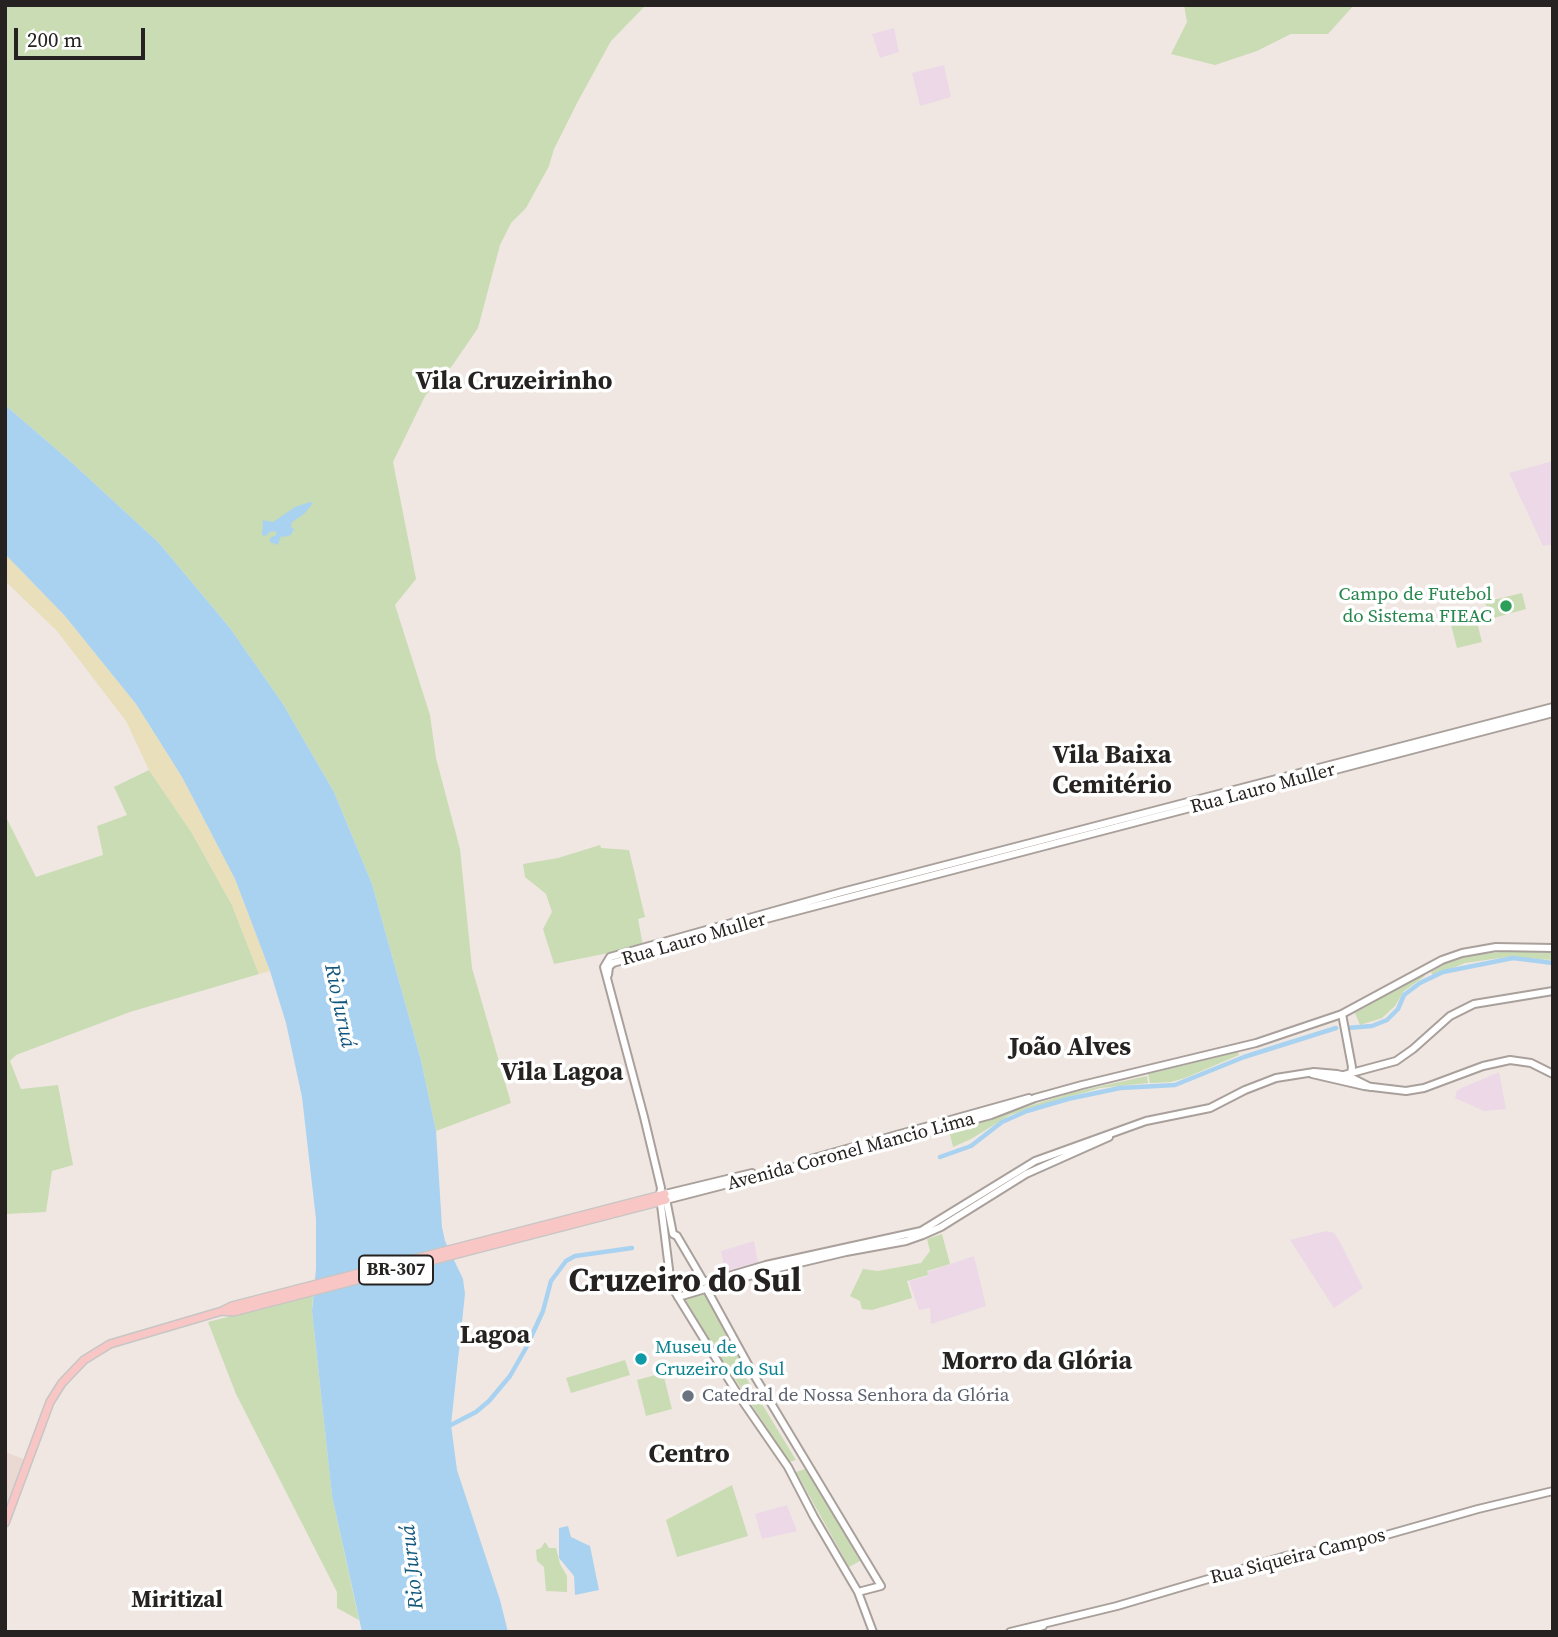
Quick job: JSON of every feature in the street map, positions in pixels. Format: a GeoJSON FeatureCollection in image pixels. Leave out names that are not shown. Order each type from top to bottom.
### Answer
{"type":"FeatureCollection","features":[{"type":"Feature","properties":{"kind":"main road","name":"BR-307"},"geometry":{"type":"LineString","coordinates":[[5,1523],[50,1402],[62,1383],[84,1360],[97,1351],[232,1306],[573,1222],[662,1196]]}},
{"type":"Feature","properties":{"kind":"street","name":"Rua Lauro Muller"},"geometry":{"type":"LineString","coordinates":[[1217,798],[1553,707]]}},
{"type":"Feature","properties":{"kind":"street","name":"Rua Lauro Muller"},"geometry":{"type":"LineString","coordinates":[[662,1196],[604,967],[611,957],[765,913],[1553,713]]}},
{"type":"Feature","properties":{"kind":"street","name":"Avenida Coronel Mancio Lima"},"geometry":{"type":"LineString","coordinates":[[662,1196],[822,1156],[1024,1098],[1035,1098],[1242,1047],[1342,1014],[1451,957],[1496,947],[1553,947]]}},
{"type":"Feature","properties":{"kind":"street"},"geometry":{"type":"LineString","coordinates":[[1348,1077],[1396,1061],[1450,1016],[1474,1004],[1553,991]]}},
{"type":"Feature","properties":{"kind":"street"},"geometry":{"type":"LineString","coordinates":[[1342,1014],[1348,1077]]}},
{"type":"Feature","properties":{"kind":"street"},"geometry":{"type":"LineString","coordinates":[[671,1286],[705,1284],[921,1231],[998,1187],[1035,1161],[1146,1121],[1210,1108],[1276,1078],[1309,1073],[1348,1077],[1370,1087],[1406,1091],[1424,1088],[1483,1066],[1510,1060],[1531,1063],[1553,1074]]}},
{"type":"Feature","properties":{"kind":"street"},"geometry":{"type":"LineString","coordinates":[[662,1196],[673,1234],[705,1284],[751,1370],[881,1586],[858,1592]]}},
{"type":"Feature","properties":{"kind":"street"},"geometry":{"type":"LineString","coordinates":[[662,1196],[671,1286],[739,1396],[788,1467],[858,1592],[873,1632]]}},
{"type":"Feature","properties":{"kind":"street"},"geometry":{"type":"LineString","coordinates":[[666,1242],[667,1236],[673,1234]]}},
{"type":"Feature","properties":{"kind":"street"},"geometry":{"type":"LineString","coordinates":[[666,1242],[673,1246],[679,1242]]}},
{"type":"Feature","properties":{"kind":"street"},"geometry":{"type":"LineString","coordinates":[[678,1297],[705,1284]]}},
{"type":"Feature","properties":{"kind":"street","name":"Rua Siqueira Campos"},"geometry":{"type":"LineString","coordinates":[[1010,1632],[1168,1592],[1286,1556],[1351,1545],[1553,1491]]}},
{"type":"Feature","properties":{"kind":"street","name":"Rua Siqueira Campos"},"geometry":{"type":"LineString","coordinates":[[1027,1632],[1045,1625]]}},
{"type":"Feature","properties":{"kind":"shaded area"},"geometry":{"type":"Polygon","coordinates":[[[894,28],[899,52],[880,58],[872,34],[894,28]]]}},
{"type":"Feature","properties":{"kind":"shaded area"},"geometry":{"type":"Polygon","coordinates":[[[944,65],[951,97],[920,106],[912,73],[944,65]]]}},
{"type":"Feature","properties":{"kind":"shaded area"},"geometry":{"type":"Polygon","coordinates":[[[1553,461],[1553,544],[1543,546],[1509,473],[1553,461]]]}},
{"type":"Feature","properties":{"kind":"shaded area"},"geometry":{"type":"Polygon","coordinates":[[[1499,1072],[1506,1109],[1484,1111],[1455,1098],[1457,1090],[1499,1072]]]}},
{"type":"Feature","properties":{"kind":"shaded area"},"geometry":{"type":"Polygon","coordinates":[[[1326,1231],[1334,1233],[1339,1240],[1363,1288],[1334,1308],[1290,1240],[1326,1231]]]}},
{"type":"Feature","properties":{"kind":"shaded area"},"geometry":{"type":"Polygon","coordinates":[[[754,1241],[758,1262],[725,1271],[721,1251],[754,1241]]]}},
{"type":"Feature","properties":{"kind":"shaded area"},"geometry":{"type":"Polygon","coordinates":[[[974,1256],[986,1306],[931,1324],[930,1308],[919,1310],[909,1281],[928,1276],[927,1272],[974,1256]]]}},
{"type":"Feature","properties":{"kind":"shaded area"},"geometry":{"type":"Polygon","coordinates":[[[5,1452],[24,1459],[5,1509],[5,1452]]]}},
{"type":"Feature","properties":{"kind":"shaded area"},"geometry":{"type":"Polygon","coordinates":[[[787,1505],[797,1531],[762,1539],[755,1514],[787,1505]]]}},
{"type":"Feature","properties":{"kind":"green space"},"geometry":{"type":"Polygon","coordinates":[[[5,5],[646,5],[611,41],[554,149],[549,166],[526,208],[511,223],[500,245],[478,328],[452,366],[425,396],[393,462],[416,579],[395,605],[430,715],[436,758],[460,849],[472,968],[511,1103],[436,1131],[421,1060],[372,884],[334,792],[283,704],[230,628],[159,543],[5,405],[5,5]]]}},
{"type":"Feature","properties":{"kind":"green space"},"geometry":{"type":"Polygon","coordinates":[[[1184,5],[1354,5],[1328,34],[1291,34],[1257,51],[1215,65],[1171,54],[1187,22],[1184,5]]]}},
{"type":"Feature","properties":{"kind":"green space","name":"Campo de Futebol do Sistema FIEAC"},"geometry":{"type":"Polygon","coordinates":[[[1522,593],[1526,609],[1490,619],[1485,602],[1522,593]]]}},
{"type":"Feature","properties":{"kind":"green space"},"geometry":{"type":"Polygon","coordinates":[[[1476,618],[1482,642],[1457,648],[1451,625],[1476,618]]]}},
{"type":"Feature","properties":{"kind":"green space"},"geometry":{"type":"Polygon","coordinates":[[[149,770],[192,833],[232,905],[259,974],[130,1012],[16,1055],[10,1061],[21,1089],[58,1085],[73,1165],[52,1171],[46,1212],[5,1214],[5,815],[36,877],[103,855],[97,826],[127,815],[114,787],[149,770]]]}},
{"type":"Feature","properties":{"kind":"green space"},"geometry":{"type":"Polygon","coordinates":[[[600,845],[601,848],[629,850],[645,917],[638,919],[643,946],[554,964],[543,929],[552,912],[546,894],[525,877],[523,864],[558,858],[600,845]]]}},
{"type":"Feature","properties":{"kind":"green space"},"geometry":{"type":"Polygon","coordinates":[[[1511,951],[1553,953],[1553,960],[1507,957],[1465,963],[1433,976],[1431,972],[1450,961],[1472,955],[1511,951]]]}},
{"type":"Feature","properties":{"kind":"green space"},"geometry":{"type":"Polygon","coordinates":[[[1424,972],[1425,976],[1404,991],[1395,1006],[1382,1018],[1360,1025],[1355,1013],[1424,972]]]}},
{"type":"Feature","properties":{"kind":"green space"},"geometry":{"type":"Polygon","coordinates":[[[1238,1052],[1239,1055],[1185,1078],[1150,1083],[1148,1074],[1238,1052]]]}},
{"type":"Feature","properties":{"kind":"green space"},"geometry":{"type":"Polygon","coordinates":[[[1147,1076],[1148,1083],[1100,1088],[1010,1115],[953,1147],[949,1131],[1074,1092],[1147,1076]]]}},
{"type":"Feature","properties":{"kind":"green space"},"geometry":{"type":"Polygon","coordinates":[[[942,1234],[950,1264],[927,1271],[928,1275],[907,1281],[912,1298],[872,1310],[862,1309],[860,1301],[850,1296],[863,1269],[878,1271],[921,1263],[930,1251],[927,1239],[942,1234]]]}},
{"type":"Feature","properties":{"kind":"green space"},"geometry":{"type":"Polygon","coordinates":[[[706,1294],[745,1365],[727,1369],[685,1299],[706,1294]]]}},
{"type":"Feature","properties":{"kind":"green space"},"geometry":{"type":"Polygon","coordinates":[[[313,1295],[312,1311],[332,1496],[359,1620],[337,1608],[337,1592],[236,1394],[208,1322],[313,1295]]]}},
{"type":"Feature","properties":{"kind":"green space"},"geometry":{"type":"Polygon","coordinates":[[[625,1360],[630,1375],[571,1393],[566,1378],[625,1360]]]}},
{"type":"Feature","properties":{"kind":"green space"},"geometry":{"type":"Polygon","coordinates":[[[663,1373],[672,1409],[646,1416],[637,1380],[663,1373]]]}},
{"type":"Feature","properties":{"kind":"green space"},"geometry":{"type":"Polygon","coordinates":[[[745,1376],[796,1460],[789,1462],[735,1379],[745,1376]]]}},
{"type":"Feature","properties":{"kind":"green space"},"geometry":{"type":"Polygon","coordinates":[[[805,1469],[860,1561],[849,1567],[796,1472],[805,1469]]]}},
{"type":"Feature","properties":{"kind":"green space"},"geometry":{"type":"Polygon","coordinates":[[[732,1485],[748,1536],[677,1557],[666,1520],[732,1485]]]}},
{"type":"Feature","properties":{"kind":"green space"},"geometry":{"type":"Polygon","coordinates":[[[545,1542],[549,1548],[556,1548],[560,1564],[567,1576],[567,1592],[546,1591],[544,1567],[537,1561],[536,1550],[545,1542]]]}},
{"type":"Feature","properties":{"kind":"sand"},"geometry":{"type":"Polygon","coordinates":[[[5,554],[65,616],[136,704],[182,777],[235,879],[270,971],[259,974],[232,905],[192,833],[149,770],[126,721],[57,631],[5,581],[5,554]]]}},
{"type":"Feature","properties":{"kind":"water","name":"Rio Juruá"},"geometry":{"type":"Polygon","coordinates":[[[5,405],[159,543],[230,628],[283,704],[334,792],[372,884],[421,1060],[436,1131],[445,1241],[463,1279],[465,1294],[451,1425],[457,1470],[508,1632],[362,1632],[332,1496],[312,1311],[316,1269],[316,1219],[302,1097],[286,1023],[270,971],[235,879],[182,777],[136,704],[65,616],[5,554],[5,405]]]}},
{"type":"Feature","properties":{"kind":"water"},"geometry":{"type":"Polygon","coordinates":[[[313,503],[304,514],[292,522],[291,527],[294,529],[291,535],[281,536],[278,545],[270,542],[276,531],[262,535],[263,520],[273,522],[295,507],[313,503]]]}},
{"type":"Feature","properties":{"kind":"water"},"geometry":{"type":"Polygon","coordinates":[[[568,1526],[571,1537],[590,1546],[599,1590],[575,1595],[574,1576],[559,1558],[559,1528],[568,1526]]]}},
{"type":"Feature","properties":{"kind":"waterway"},"geometry":{"type":"LineString","coordinates":[[1347,1028],[1372,1026],[1387,1020],[1398,1009],[1404,995],[1420,983],[1443,972],[1513,958],[1553,963]]}},
{"type":"Feature","properties":{"kind":"waterway"},"geometry":{"type":"LineString","coordinates":[[940,1157],[971,1146],[1002,1122],[1027,1111],[1120,1088],[1175,1085],[1244,1057],[1336,1028]]}},
{"type":"Feature","properties":{"kind":"waterway"},"geometry":{"type":"LineString","coordinates":[[447,1427],[476,1412],[510,1376],[543,1311],[551,1281],[566,1261],[575,1256],[632,1248]]}},
{"type":"Feature","properties":{"kind":"place","name":"Campo de Futebol do Sistema FIEAC"},"geometry":{"type":"Point","coordinates":[1506,606]}},
{"type":"Feature","properties":{"kind":"place","name":"Museu de Cruzeiro do Sul"},"geometry":{"type":"Point","coordinates":[641,1359]}},
{"type":"Feature","properties":{"kind":"place","name":"Catedral de Nossa Senhora da Glória"},"geometry":{"type":"Point","coordinates":[688,1396]}},
{"type":"Feature","properties":{"kind":"district","name":"Vila Cruzeirinho"},"geometry":{"type":"Point","coordinates":[514,382]}},
{"type":"Feature","properties":{"kind":"district","name":"Vila Baixa Cemitério"},"geometry":{"type":"Point","coordinates":[1112,771]}},
{"type":"Feature","properties":{"kind":"district","name":"João Alves"},"geometry":{"type":"Point","coordinates":[1070,1048]}},
{"type":"Feature","properties":{"kind":"district","name":"Vila Lagoa"},"geometry":{"type":"Point","coordinates":[562,1073]}},
{"type":"Feature","properties":{"kind":"district","name":"Cruzeiro do Sul"},"geometry":{"type":"Point","coordinates":[685,1283]}},
{"type":"Feature","properties":{"kind":"district","name":"Lagoa"},"geometry":{"type":"Point","coordinates":[495,1336]}},
{"type":"Feature","properties":{"kind":"district","name":"Morro da Glória"},"geometry":{"type":"Point","coordinates":[1037,1362]}},
{"type":"Feature","properties":{"kind":"district","name":"Centro"},"geometry":{"type":"Point","coordinates":[689,1455]}},
{"type":"Feature","properties":{"kind":"district","name":"Miritizal"},"geometry":{"type":"Point","coordinates":[177,1601]}}]}
